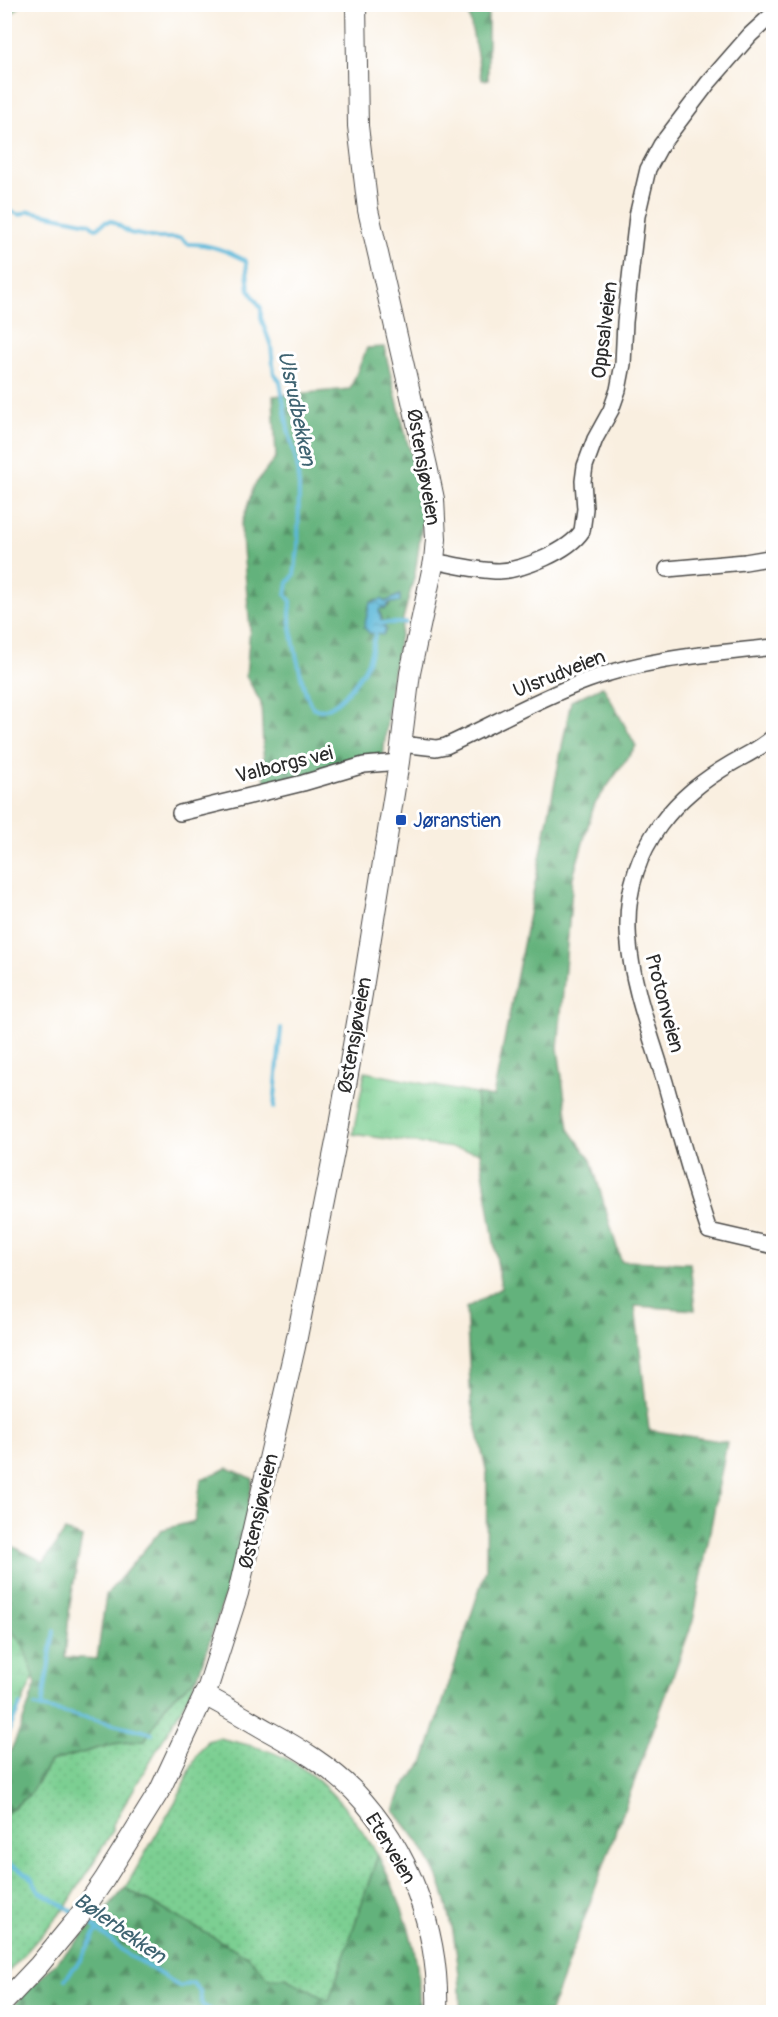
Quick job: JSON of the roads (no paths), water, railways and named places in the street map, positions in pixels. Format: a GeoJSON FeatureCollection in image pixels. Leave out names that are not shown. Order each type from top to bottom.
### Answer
{"type":"FeatureCollection","features":[{"type":"Feature","properties":{"kind":"main road","name":"Østensjøveien"},"geometry":{"type":"LineString","coordinates":[[4,2002],[39,1965],[79,1916],[104,1880],[160,1790],[201,1701],[238,1593],[295,1347],[346,1086],[400,753],[412,663],[434,561],[436,539],[434,499],[368,210],[358,126],[356,4]]}},
{"type":"Feature","properties":{"kind":"main road","name":"Eterveien"},"geometry":{"type":"LineString","coordinates":[[201,1701],[238,1712],[314,1758],[354,1792],[378,1821],[400,1854],[418,1893],[435,1961],[437,2013]]}},
{"type":"Feature","properties":{"kind":"street","name":"Oppsalveien"},"geometry":{"type":"LineString","coordinates":[[434,561],[500,571],[510,569],[557,552],[582,531],[585,509],[583,481],[585,466],[595,439],[611,410],[623,364],[625,322],[637,216],[648,169],[661,146],[708,83],[750,35],[774,13]]}},
{"type":"Feature","properties":{"kind":"street"},"geometry":{"type":"LineString","coordinates":[[668,569],[774,557]]}},
{"type":"Feature","properties":{"kind":"street","name":"Ulsrudveien"},"geometry":{"type":"LineString","coordinates":[[400,753],[446,746],[566,689],[611,672],[693,657],[774,647]]}},
{"type":"Feature","properties":{"kind":"street","name":"Protonveien"},"geometry":{"type":"LineString","coordinates":[[774,736],[758,749],[708,778],[686,794],[660,825],[639,863],[633,883],[628,912],[627,940],[634,984],[690,1174],[709,1230],[774,1246]]}},
{"type":"Feature","properties":{"kind":"street","name":"Valborgs vei"},"geometry":{"type":"LineString","coordinates":[[180,813],[303,783],[400,753]]}},
{"type":"Feature","properties":{"kind":"water"},"geometry":{"type":"Polygon","coordinates":[[[400,595],[400,602],[389,603],[385,609],[383,607],[379,610],[386,630],[383,635],[369,633],[364,627],[370,603],[382,599],[385,602],[400,595]]]}},
{"type":"Feature","properties":{"kind":"waterway","name":"Ulsrudbekken"},"geometry":{"type":"LineString","coordinates":[[4,212],[7,210],[20,215],[29,211],[89,223],[96,229],[105,222],[112,221],[130,233],[157,238],[181,238],[188,244],[218,248],[246,261],[249,290],[261,308],[261,318],[271,346],[274,374],[280,381],[297,465],[298,549],[294,575],[288,583],[286,595],[291,601],[290,615],[298,664],[309,702],[313,707],[320,710],[328,708],[351,688],[368,662],[375,635]]}},
{"type":"Feature","properties":{"kind":"waterway","name":"Ulsrudbekken"},"geometry":{"type":"LineString","coordinates":[[382,623],[406,623]]}},
{"type":"Feature","properties":{"kind":"waterway"},"geometry":{"type":"LineString","coordinates":[[274,1108],[281,1028]]}},
{"type":"Feature","properties":{"kind":"waterway"},"geometry":{"type":"LineString","coordinates":[[42,1708],[54,1631]]}},
{"type":"Feature","properties":{"kind":"waterway"},"geometry":{"type":"LineString","coordinates":[[4,1742],[20,1705]]}},
{"type":"Feature","properties":{"kind":"waterway"},"geometry":{"type":"LineString","coordinates":[[35,1706],[152,1733]]}},
{"type":"Feature","properties":{"kind":"waterway","name":"Bølerbekken"},"geometry":{"type":"LineString","coordinates":[[4,1862],[29,1875],[39,1891],[75,1913]]}},
{"type":"Feature","properties":{"kind":"waterway","name":"Bølerbekken"},"geometry":{"type":"LineString","coordinates":[[84,1918],[129,1956],[180,1987],[193,1983],[200,1992],[202,2005],[213,2012]]}},
{"type":"Feature","properties":{"kind":"waterway"},"geometry":{"type":"LineString","coordinates":[[65,1979],[81,1959],[98,1929]]}},
{"type":"Feature","properties":{"kind":"place","name":"Jøranstien"},"geometry":{"type":"Point","coordinates":[401,820]}}]}
